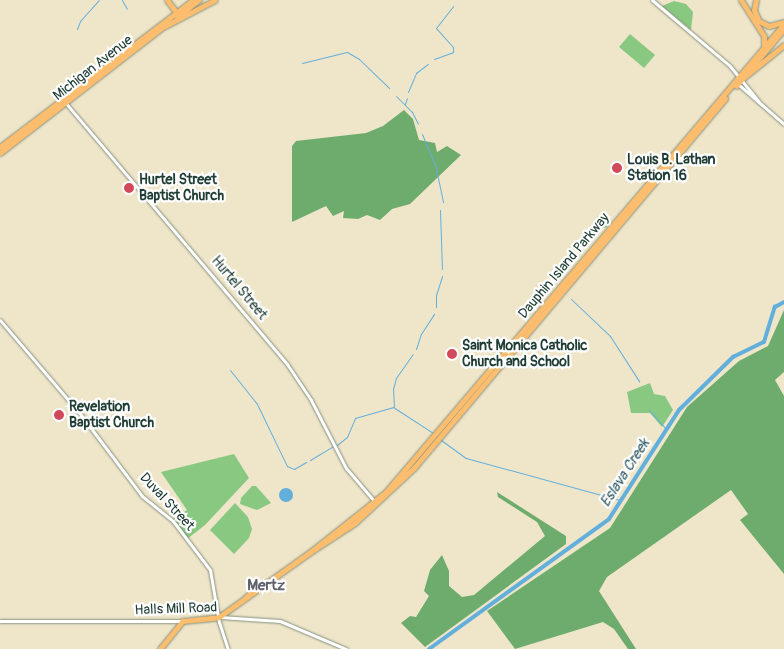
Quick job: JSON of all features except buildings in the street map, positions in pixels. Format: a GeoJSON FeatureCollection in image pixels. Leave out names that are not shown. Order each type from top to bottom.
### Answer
{"type":"FeatureCollection","features":[{"type":"Feature","properties":{"kind":"highway"},"geometry":{"type":"LineString","coordinates":[[167,0],[177,14]]}},
{"type":"Feature","properties":{"kind":"highway"},"geometry":{"type":"LineString","coordinates":[[165,26],[215,0]]}},
{"type":"Feature","properties":{"kind":"highway"},"geometry":{"type":"LineString","coordinates":[[741,0],[765,39],[764,48]]}},
{"type":"Feature","properties":{"kind":"highway"},"geometry":{"type":"LineString","coordinates":[[756,0],[754,10],[759,21],[769,26],[784,23]]}},
{"type":"Feature","properties":{"kind":"highway"},"geometry":{"type":"LineString","coordinates":[[753,22],[770,41]]}},
{"type":"Feature","properties":{"kind":"highway"},"geometry":{"type":"LineString","coordinates":[[739,80],[784,46]]}},
{"type":"Feature","properties":{"kind":"main road","name":"Michigan Avenue"},"geometry":{"type":"LineString","coordinates":[[0,153],[193,0]]}},
{"type":"Feature","properties":{"kind":"main road","name":"Michigan Avenue"},"geometry":{"type":"LineString","coordinates":[[0,147],[165,26],[177,14],[199,0]]}},
{"type":"Feature","properties":{"kind":"main road","name":"Dauphin Island Parkway"},"geometry":{"type":"LineString","coordinates":[[739,80],[784,23]]}},
{"type":"Feature","properties":{"kind":"main road","name":"Dauphin Island Parkway"},"geometry":{"type":"LineString","coordinates":[[219,617],[309,553],[333,539],[376,504],[414,468],[739,80],[784,29]]}},
{"type":"Feature","properties":{"kind":"main road","name":"Halls Mill Road"},"geometry":{"type":"LineString","coordinates":[[183,621],[219,617]]}},
{"type":"Feature","properties":{"kind":"main road"},"geometry":{"type":"LineString","coordinates":[[160,649],[183,621]]}},
{"type":"Feature","properties":{"kind":"main road"},"geometry":{"type":"LineString","coordinates":[[175,631],[194,621]]}},
{"type":"Feature","properties":{"kind":"street"},"geometry":{"type":"LineString","coordinates":[[652,0],[784,124]]}},
{"type":"Feature","properties":{"kind":"street","name":"Hurtel Street"},"geometry":{"type":"LineString","coordinates":[[64,101],[283,358],[311,400],[346,468],[376,504]]}},
{"type":"Feature","properties":{"kind":"street","name":"Duval Street"},"geometry":{"type":"LineString","coordinates":[[0,320],[81,414],[142,496],[173,521],[202,559],[212,574],[219,617],[228,649]]}},
{"type":"Feature","properties":{"kind":"street","name":"Halls Mill Road"},"geometry":{"type":"LineString","coordinates":[[219,617],[225,620],[280,620],[346,649]]}},
{"type":"Feature","properties":{"kind":"street","name":"Halls Mill Road"},"geometry":{"type":"LineString","coordinates":[[0,621],[183,621]]}},
{"type":"Feature","properties":{"kind":"street"},"geometry":{"type":"LineString","coordinates":[[174,621],[175,631]]}},
{"type":"Feature","properties":{"kind":"green space"},"geometry":{"type":"Polygon","coordinates":[[[674,1],[686,4],[693,12],[691,30],[662,6],[674,1]]]}},
{"type":"Feature","properties":{"kind":"green space"},"geometry":{"type":"Polygon","coordinates":[[[630,34],[655,55],[644,68],[619,47],[630,34]]]}},
{"type":"Feature","properties":{"kind":"green space"},"geometry":{"type":"Polygon","coordinates":[[[404,110],[413,119],[419,140],[435,143],[437,152],[447,146],[461,155],[410,204],[392,209],[380,220],[367,215],[358,219],[343,218],[344,211],[333,216],[326,206],[292,222],[292,146],[296,141],[366,133],[383,126],[404,110]]]}},
{"type":"Feature","properties":{"kind":"green space"},"geometry":{"type":"Polygon","coordinates":[[[603,214],[608,216],[610,221],[608,226],[603,228],[598,226],[596,221],[598,216],[603,214]]]}},
{"type":"Feature","properties":{"kind":"green space"},"geometry":{"type":"Polygon","coordinates":[[[784,310],[784,372],[775,380],[784,396],[784,574],[740,520],[748,514],[731,490],[607,577],[599,591],[636,649],[628,649],[614,629],[603,622],[515,649],[487,611],[610,528],[687,407],[739,361],[768,346],[784,310]]]}},
{"type":"Feature","properties":{"kind":"green space"},"geometry":{"type":"Polygon","coordinates":[[[650,383],[654,394],[665,396],[673,410],[662,427],[650,413],[631,413],[627,392],[650,383]]]}},
{"type":"Feature","properties":{"kind":"green space"},"geometry":{"type":"Polygon","coordinates":[[[234,454],[249,478],[205,525],[187,539],[172,520],[187,510],[161,472],[234,454]]]}},
{"type":"Feature","properties":{"kind":"green space"},"geometry":{"type":"Polygon","coordinates":[[[252,486],[256,486],[271,503],[257,510],[240,504],[241,498],[252,486]]]}},
{"type":"Feature","properties":{"kind":"green space"},"geometry":{"type":"Polygon","coordinates":[[[497,492],[566,536],[566,544],[425,647],[401,623],[410,616],[416,617],[429,596],[424,591],[430,570],[442,555],[449,571],[449,586],[462,597],[474,595],[545,536],[537,522],[498,497],[497,492]]]}},
{"type":"Feature","properties":{"kind":"green space"},"geometry":{"type":"Polygon","coordinates":[[[235,503],[248,517],[252,529],[249,538],[234,554],[210,530],[235,503]]]}},
{"type":"Feature","properties":{"kind":"water"},"geometry":{"type":"Polygon","coordinates":[[[283,488],[289,488],[293,495],[289,502],[283,502],[279,498],[279,492],[283,488]]]}},
{"type":"Feature","properties":{"kind":"waterway"},"geometry":{"type":"LineString","coordinates":[[77,29],[80,21],[99,0]]}},
{"type":"Feature","properties":{"kind":"waterway"},"geometry":{"type":"LineString","coordinates":[[122,0],[127,9]]}},
{"type":"Feature","properties":{"kind":"waterway"},"geometry":{"type":"LineString","coordinates":[[434,59],[453,52],[453,47],[436,28],[453,6]]}},
{"type":"Feature","properties":{"kind":"waterway"},"geometry":{"type":"LineString","coordinates":[[302,63],[347,52],[359,59],[389,88]]}},
{"type":"Feature","properties":{"kind":"waterway"},"geometry":{"type":"LineString","coordinates":[[408,92],[416,73],[428,64]]}},
{"type":"Feature","properties":{"kind":"waterway"},"geometry":{"type":"LineString","coordinates":[[396,96],[412,112],[418,124]]}},
{"type":"Feature","properties":{"kind":"waterway"},"geometry":{"type":"LineString","coordinates":[[405,104],[407,98]]}},
{"type":"Feature","properties":{"kind":"waterway"},"geometry":{"type":"LineString","coordinates":[[422,134],[435,164],[443,202]]}},
{"type":"Feature","properties":{"kind":"waterway"},"geometry":{"type":"LineString","coordinates":[[440,210],[442,269]]}},
{"type":"Feature","properties":{"kind":"waterway"},"geometry":{"type":"LineString","coordinates":[[436,307],[436,295],[442,276]]}},
{"type":"Feature","properties":{"kind":"waterway"},"geometry":{"type":"LineString","coordinates":[[571,299],[610,336],[639,381]]}},
{"type":"Feature","properties":{"kind":"waterway","name":"Eslava Creek"},"geometry":{"type":"LineString","coordinates":[[429,649],[609,519],[679,410],[733,357],[764,342],[775,307],[784,302]]}},
{"type":"Feature","properties":{"kind":"waterway"},"geometry":{"type":"LineString","coordinates":[[416,349],[421,334],[434,314]]}},
{"type":"Feature","properties":{"kind":"waterway"},"geometry":{"type":"LineString","coordinates":[[394,407],[393,389],[396,378],[413,354]]}},
{"type":"Feature","properties":{"kind":"waterway"},"geometry":{"type":"LineString","coordinates":[[230,370],[257,404],[287,466],[294,469],[306,462]]}},
{"type":"Feature","properties":{"kind":"waterway"},"geometry":{"type":"LineString","coordinates":[[337,445],[347,437],[355,418],[393,407],[433,433]]}},
{"type":"Feature","properties":{"kind":"waterway"},"geometry":{"type":"LineString","coordinates":[[649,410],[666,429]]}},
{"type":"Feature","properties":{"kind":"waterway"},"geometry":{"type":"LineString","coordinates":[[441,440],[466,458],[620,500]]}},
{"type":"Feature","properties":{"kind":"waterway"},"geometry":{"type":"LineString","coordinates":[[310,460],[332,447]]}},
{"type":"Feature","properties":{"kind":"place","name":"Louis B. Lathan Station 16"},"geometry":{"type":"Point","coordinates":[617,168]}},
{"type":"Feature","properties":{"kind":"place","name":"Hurtel Street Baptist Church"},"geometry":{"type":"Point","coordinates":[129,188]}},
{"type":"Feature","properties":{"kind":"place","name":"Saint Monica Catholic Church and School"},"geometry":{"type":"Point","coordinates":[452,354]}},
{"type":"Feature","properties":{"kind":"place","name":"Revelation Baptist Church"},"geometry":{"type":"Point","coordinates":[59,415]}},
{"type":"Feature","properties":{"kind":"district","name":"Mertz"},"geometry":{"type":"Point","coordinates":[266,586]}}]}
